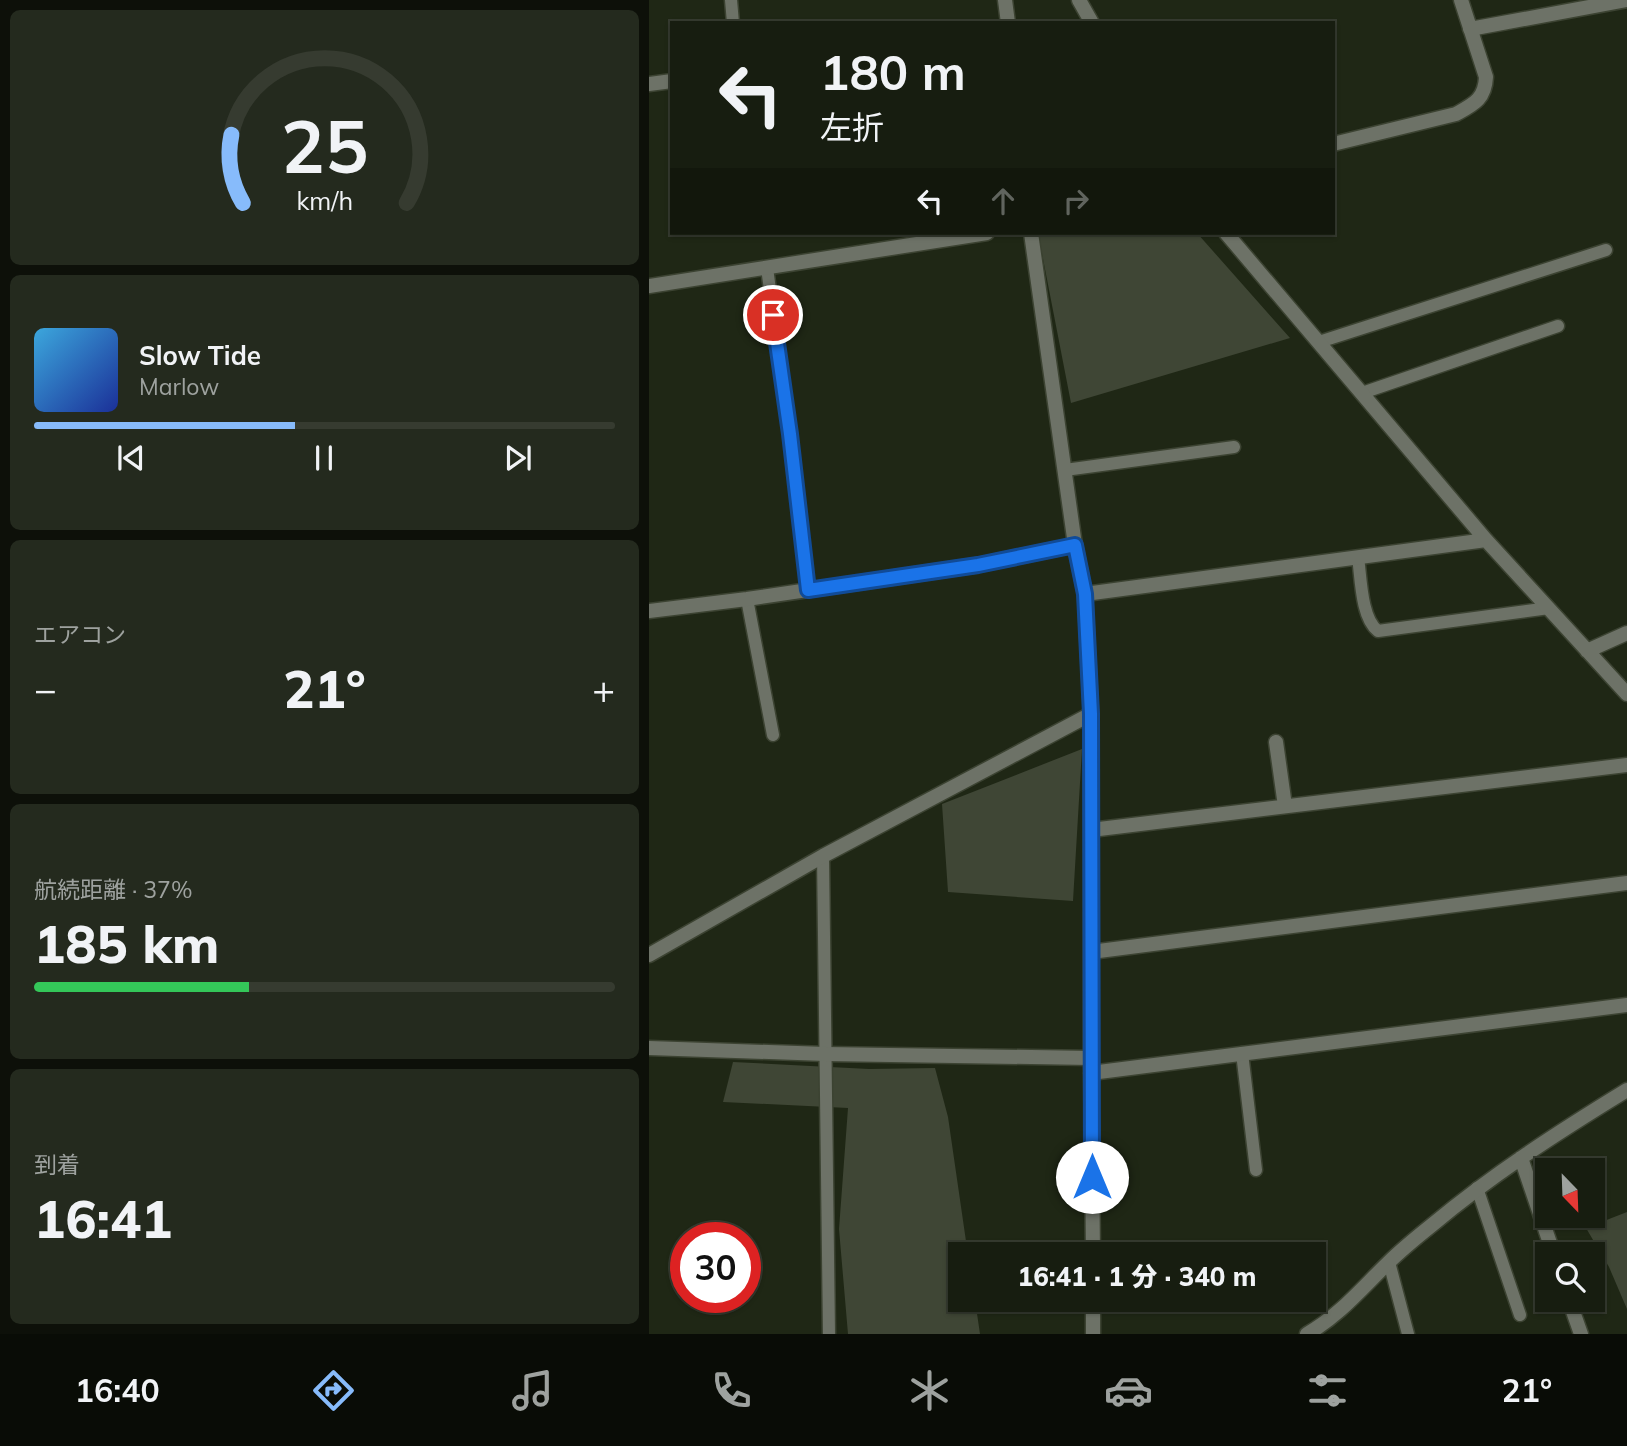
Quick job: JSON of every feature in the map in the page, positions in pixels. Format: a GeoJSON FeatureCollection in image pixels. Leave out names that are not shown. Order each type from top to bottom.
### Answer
{"type":"FeatureCollection","features":[{"type":"Feature","properties":{"kind":"street"},"geometry":{"type":"LineString","coordinates":[[1005,0],[1008,21]]}},
{"type":"Feature","properties":{"kind":"street"},"geometry":{"type":"LineString","coordinates":[[1078,0],[1091,21]]}},
{"type":"Feature","properties":{"kind":"street"},"geometry":{"type":"LineString","coordinates":[[1335,144],[1456,114],[1483,95],[1485,77],[1461,0]]}},
{"type":"Feature","properties":{"kind":"street"},"geometry":{"type":"LineString","coordinates":[[1470,29],[1627,0]]}},
{"type":"Feature","properties":{"kind":"street"},"geometry":{"type":"LineString","coordinates":[[649,84],[670,81]]}},
{"type":"Feature","properties":{"kind":"street"},"geometry":{"type":"LineString","coordinates":[[649,286],[974,235]]}},
{"type":"Feature","properties":{"kind":"street"},"geometry":{"type":"LineString","coordinates":[[1031,235],[1075,545],[1085,594],[1091,714],[1093,1242]]}},
{"type":"Feature","properties":{"kind":"street"},"geometry":{"type":"LineString","coordinates":[[1228,235],[1486,540],[1627,694]]}},
{"type":"Feature","properties":{"kind":"street"},"geometry":{"type":"LineString","coordinates":[[1085,594],[1486,540]]}},
{"type":"Feature","properties":{"kind":"street"},"geometry":{"type":"LineString","coordinates":[[649,611],[978,565],[1075,545]]}},
{"type":"Feature","properties":{"kind":"street"},"geometry":{"type":"LineString","coordinates":[[1587,651],[1627,633]]}},
{"type":"Feature","properties":{"kind":"street"},"geometry":{"type":"LineString","coordinates":[[649,955],[823,856],[1091,714]]}},
{"type":"Feature","properties":{"kind":"street"},"geometry":{"type":"LineString","coordinates":[[1276,742],[1285,806]]}},
{"type":"Feature","properties":{"kind":"street"},"geometry":{"type":"LineString","coordinates":[[1091,830],[1627,765]]}},
{"type":"Feature","properties":{"kind":"street"},"geometry":{"type":"LineString","coordinates":[[1091,952],[1627,883]]}},
{"type":"Feature","properties":{"kind":"street"},"geometry":{"type":"LineString","coordinates":[[649,1048],[1091,1066],[1242,1053],[1627,1005]]}},
{"type":"Feature","properties":{"kind":"street"},"geometry":{"type":"LineString","coordinates":[[1307,1334],[1349,1303],[1389,1262],[1477,1188],[1627,1090]]}},
{"type":"Feature","properties":{"kind":"street"},"geometry":{"type":"LineString","coordinates":[[1521,1158],[1550,1242]]}},
{"type":"Feature","properties":{"kind":"street"},"geometry":{"type":"LineString","coordinates":[[1093,1312],[1093,1334]]}},
{"type":"Feature","properties":{"kind":"street"},"geometry":{"type":"LineString","coordinates":[[1573,1312],[1581,1334]]}},
{"type":"Feature","properties":{"kind":"lane"},"geometry":{"type":"LineString","coordinates":[[731,0],[732,21]]}},
{"type":"Feature","properties":{"kind":"lane"},"geometry":{"type":"LineString","coordinates":[[1319,342],[1606,250]]}},
{"type":"Feature","properties":{"kind":"lane"},"geometry":{"type":"LineString","coordinates":[[767,268],[808,590]]}},
{"type":"Feature","properties":{"kind":"lane"},"geometry":{"type":"LineString","coordinates":[[1362,393],[1558,326]]}},
{"type":"Feature","properties":{"kind":"lane"},"geometry":{"type":"LineString","coordinates":[[1065,470],[1234,447]]}},
{"type":"Feature","properties":{"kind":"lane"},"geometry":{"type":"LineString","coordinates":[[1358,557],[1367,613],[1372,626],[1378,631],[1549,608]]}},
{"type":"Feature","properties":{"kind":"lane"},"geometry":{"type":"LineString","coordinates":[[747,599],[773,735]]}},
{"type":"Feature","properties":{"kind":"lane"},"geometry":{"type":"LineString","coordinates":[[823,856],[829,1334]]}},
{"type":"Feature","properties":{"kind":"lane"},"geometry":{"type":"LineString","coordinates":[[1242,1053],[1256,1170]]}},
{"type":"Feature","properties":{"kind":"lane"},"geometry":{"type":"LineString","coordinates":[[1477,1188],[1519,1315]]}},
{"type":"Feature","properties":{"kind":"lane"},"geometry":{"type":"LineString","coordinates":[[1389,1262],[1408,1334]]}},
{"type":"Feature","properties":{"kind":"green space"},"geometry":{"type":"Polygon","coordinates":[[[1038,235],[1199,235],[1290,338],[1071,403],[1038,235]]]}},
{"type":"Feature","properties":{"kind":"green space"},"geometry":{"type":"Polygon","coordinates":[[[1082,749],[1073,901],[948,892],[942,804],[1082,749]]]}},
{"type":"Feature","properties":{"kind":"green space"},"geometry":{"type":"Polygon","coordinates":[[[733,1062],[869,1069],[935,1068],[948,1117],[966,1242],[948,1242],[948,1312],[977,1312],[980,1334],[848,1334],[839,1229],[848,1108],[723,1102],[733,1062]]]}},
{"type":"Feature","properties":{"kind":"green space"},"geometry":{"type":"Polygon","coordinates":[[[1627,1212],[1627,1309],[1605,1260],[1605,1242],[1594,1242],[1586,1228],[1605,1228],[1605,1221],[1627,1212]]]}},
{"type":"Feature","properties":{"kind":"route"},"geometry":{"type":"LineString","coordinates":[[773,315],[808,590],[978,565],[1075,545],[1085,594],[1091,714],[1092,1177]]}}]}
